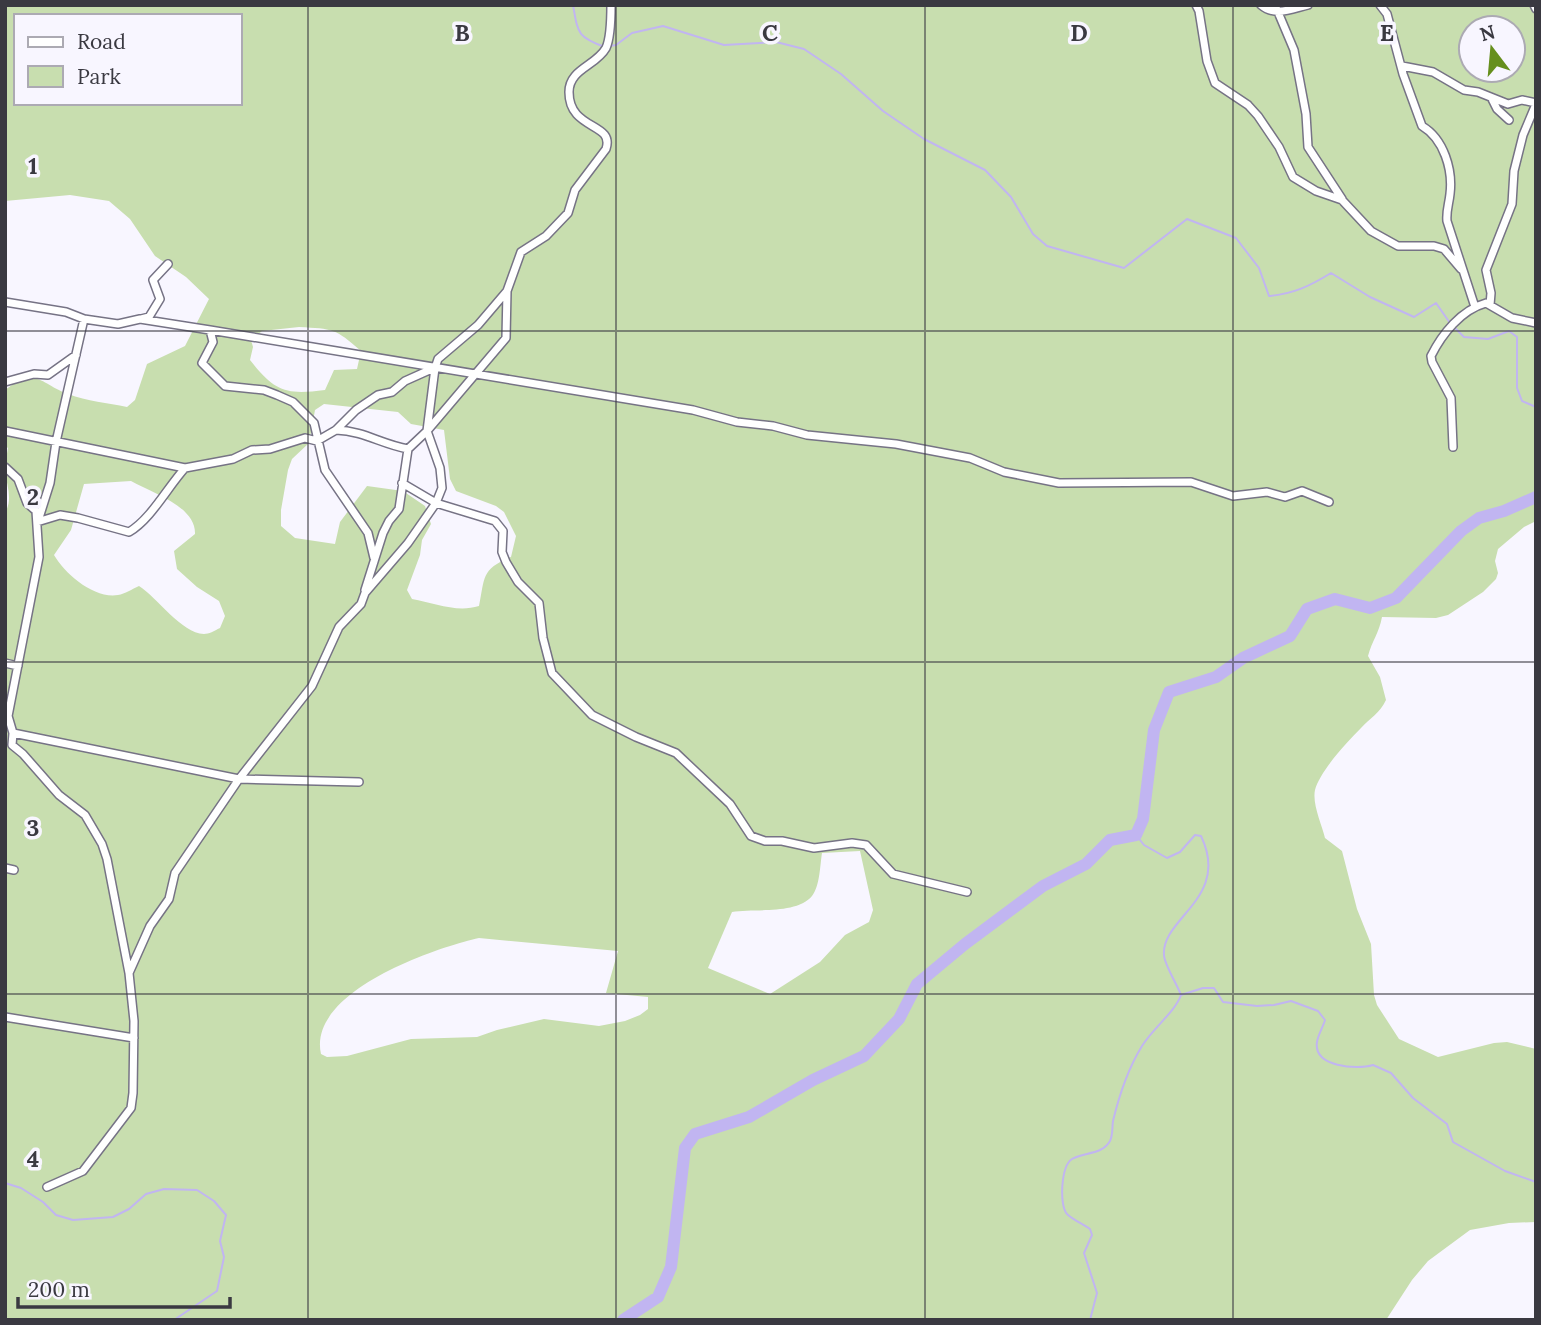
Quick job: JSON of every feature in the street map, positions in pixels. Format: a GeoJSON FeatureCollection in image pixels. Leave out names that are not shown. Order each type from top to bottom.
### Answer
{"type":"FeatureCollection","features":[{"type":"Feature","properties":{"kind":"street"},"geometry":{"type":"LineString","coordinates":[[365,593],[408,543],[436,503],[442,488],[440,468],[427,431],[438,359],[478,325],[506,291],[521,252],[546,236],[568,213],[575,190],[609,142],[606,134],[577,117],[569,91],[573,78],[594,62],[607,47],[611,5]]}},
{"type":"Feature","properties":{"kind":"street"},"geometry":{"type":"LineString","coordinates":[[1196,5],[1207,61],[1215,83],[1248,104],[1258,116],[1279,147],[1293,177],[1316,191],[1342,200]]}},
{"type":"Feature","properties":{"kind":"street"},"geometry":{"type":"LineString","coordinates":[[1261,5],[1266,10],[1308,5]]}},
{"type":"Feature","properties":{"kind":"street"},"geometry":{"type":"LineString","coordinates":[[1380,5],[1387,13],[1422,126],[1443,146],[1450,178],[1447,221],[1475,307]]}},
{"type":"Feature","properties":{"kind":"street"},"geometry":{"type":"LineString","coordinates":[[1276,9],[1294,50],[1306,114],[1308,147],[1342,200],[1371,231],[1398,246],[1434,246],[1444,249],[1461,269]]}},
{"type":"Feature","properties":{"kind":"street"},"geometry":{"type":"LineString","coordinates":[[1402,66],[1433,72],[1464,90],[1478,92],[1508,104],[1522,100],[1536,104],[1523,135],[1514,170],[1512,204],[1486,270],[1491,293],[1490,305]]}},
{"type":"Feature","properties":{"kind":"street"},"geometry":{"type":"LineString","coordinates":[[1492,99],[1497,109],[1509,120]]}},
{"type":"Feature","properties":{"kind":"street"},"geometry":{"type":"LineString","coordinates":[[5,302],[118,324],[149,317],[160,299],[153,280],[168,264]]}},
{"type":"Feature","properties":{"kind":"street"},"geometry":{"type":"LineString","coordinates":[[129,973],[150,926],[169,899],[175,873],[239,779],[312,686],[339,627],[361,604],[374,558],[389,521],[399,509],[408,449],[427,431],[506,338],[506,291]]}},
{"type":"Feature","properties":{"kind":"street"},"geometry":{"type":"LineString","coordinates":[[1453,447],[1451,398],[1430,356],[1438,342],[1464,312],[1486,303],[1512,318],[1536,323]]}},
{"type":"Feature","properties":{"kind":"street"},"geometry":{"type":"LineString","coordinates":[[37,522],[50,483],[56,442],[84,319]]}},
{"type":"Feature","properties":{"kind":"street"},"geometry":{"type":"LineString","coordinates":[[140,319],[693,410],[737,422],[773,426],[807,435],[896,444],[970,458],[1004,472],[1059,483],[1191,482],[1233,496],[1267,492],[1285,497],[1302,491],[1329,502]]}},
{"type":"Feature","properties":{"kind":"street"},"geometry":{"type":"LineString","coordinates":[[210,330],[213,342],[202,362],[225,386],[264,390],[293,402],[314,423],[325,470],[368,533],[374,558]]}},
{"type":"Feature","properties":{"kind":"street"},"geometry":{"type":"LineString","coordinates":[[5,382],[34,374],[48,375],[76,355]]}},
{"type":"Feature","properties":{"kind":"street"},"geometry":{"type":"LineString","coordinates":[[5,431],[185,468],[233,459],[251,450],[270,449],[305,439],[317,441],[336,430],[356,410],[378,396],[435,368]]}},
{"type":"Feature","properties":{"kind":"street"},"geometry":{"type":"LineString","coordinates":[[336,430],[353,430],[389,446],[408,449]]}},
{"type":"Feature","properties":{"kind":"street"},"geometry":{"type":"LineString","coordinates":[[5,467],[20,482],[27,503],[36,511],[39,557],[8,716],[13,733],[8,743],[23,754],[60,795],[85,815],[102,844],[133,1002],[131,1108],[83,1171],[47,1187]]}},
{"type":"Feature","properties":{"kind":"street"},"geometry":{"type":"LineString","coordinates":[[37,522],[60,515],[78,517],[129,533],[143,524],[185,468]]}},
{"type":"Feature","properties":{"kind":"street"},"geometry":{"type":"LineString","coordinates":[[402,483],[436,503],[495,521],[503,531],[502,552],[506,562],[518,582],[538,603],[552,673],[592,715],[676,753],[730,804],[751,836],[765,841],[782,841],[814,848],[852,843],[866,845],[893,874],[967,892]]}},
{"type":"Feature","properties":{"kind":"street"},"geometry":{"type":"LineString","coordinates":[[5,663],[18,666]]}},
{"type":"Feature","properties":{"kind":"street"},"geometry":{"type":"LineString","coordinates":[[13,733],[239,779],[359,782]]}},
{"type":"Feature","properties":{"kind":"street"},"geometry":{"type":"LineString","coordinates":[[5,1017],[134,1038]]}},
{"type":"Feature","properties":{"kind":"green space"},"geometry":{"type":"Polygon","coordinates":[[[5,5],[1536,5],[1536,521],[1524,527],[1498,549],[1495,561],[1498,573],[1496,579],[1483,592],[1448,615],[1436,618],[1382,617],[1368,656],[1380,677],[1386,700],[1328,766],[1318,782],[1314,796],[1325,838],[1342,851],[1357,909],[1371,944],[1377,1005],[1399,1039],[1438,1057],[1494,1043],[1507,1042],[1536,1049],[1536,1222],[1509,1223],[1470,1230],[1428,1261],[1386,1320],[5,1320],[5,513],[9,498],[5,469],[8,448],[5,446],[5,390],[24,379],[32,378],[75,396],[127,407],[135,400],[147,364],[185,346],[209,299],[186,277],[155,256],[130,219],[109,201],[70,195],[5,201],[5,5]],[[299,327],[262,331],[251,340],[253,347],[250,360],[274,385],[300,392],[325,390],[334,370],[357,369],[361,351],[345,338],[333,331],[299,327]],[[324,404],[315,410],[309,443],[292,459],[288,470],[281,526],[295,538],[335,544],[340,522],[367,486],[403,491],[425,506],[431,524],[422,540],[420,555],[407,590],[412,599],[454,608],[479,606],[486,575],[494,566],[511,557],[516,536],[504,512],[496,506],[456,491],[450,479],[444,430],[411,424],[398,412],[324,404]],[[131,481],[84,484],[71,530],[54,555],[65,570],[81,584],[99,593],[121,594],[139,586],[187,628],[204,634],[220,628],[225,616],[219,601],[197,587],[177,569],[174,551],[195,534],[193,524],[181,508],[131,481]],[[860,851],[822,853],[817,887],[805,902],[785,908],[732,912],[708,968],[770,994],[820,962],[845,935],[869,922],[873,910],[860,851]],[[479,938],[406,963],[378,976],[353,993],[333,1011],[322,1032],[321,1054],[327,1057],[347,1056],[411,1039],[477,1037],[544,1019],[599,1026],[625,1021],[648,1009],[648,997],[606,993],[618,951],[479,938]]]}},
{"type":"Feature","properties":{"kind":"waterway"},"geometry":{"type":"LineString","coordinates":[[573,5],[580,33],[605,47]]}},
{"type":"Feature","properties":{"kind":"waterway"},"geometry":{"type":"LineString","coordinates":[[610,46],[616,45],[632,33],[663,26],[724,45],[776,42],[804,49],[841,74],[883,111],[924,139],[985,170],[1011,197],[1033,234],[1047,246],[1124,268],[1187,219],[1236,238],[1259,268],[1269,296],[1301,289],[1331,273],[1370,297],[1414,317],[1436,303],[1450,323]]}},
{"type":"Feature","properties":{"kind":"waterway"},"geometry":{"type":"LineString","coordinates":[[1454,327],[1464,337],[1488,339],[1509,331],[1517,337],[1517,388],[1522,401],[1536,407]]}},
{"type":"Feature","properties":{"kind":"waterway"},"geometry":{"type":"LineString","coordinates":[[623,1320],[658,1297],[671,1267],[685,1148],[695,1134],[749,1117],[813,1080],[864,1056],[899,1019],[917,984],[965,944],[1043,886],[1086,864],[1110,840],[1136,835],[1143,819],[1154,730],[1169,692],[1216,677],[1243,658],[1290,636],[1307,609],[1335,599],[1370,608],[1396,598],[1461,531],[1479,518],[1536,497]]}},
{"type":"Feature","properties":{"kind":"waterway"},"geometry":{"type":"LineString","coordinates":[[1090,1320],[1097,1293],[1084,1253],[1092,1235],[1090,1229],[1069,1216],[1064,1209],[1062,1186],[1065,1169],[1072,1159],[1107,1146],[1118,1102],[1133,1063],[1142,1046],[1181,995],[1165,959],[1166,942],[1202,891],[1207,876],[1208,857],[1201,836],[1195,835],[1180,852],[1167,858],[1144,845],[1136,835]]}},
{"type":"Feature","properties":{"kind":"waterway"},"geometry":{"type":"LineString","coordinates":[[1181,995],[1203,988],[1214,988],[1223,1002],[1257,1006],[1291,1001],[1318,1011],[1325,1020],[1317,1042],[1322,1057],[1338,1065],[1373,1065],[1391,1073],[1413,1098],[1447,1124],[1453,1142],[1505,1171],[1536,1182]]}},
{"type":"Feature","properties":{"kind":"waterway"},"geometry":{"type":"LineString","coordinates":[[5,1183],[21,1188],[43,1202],[56,1215],[73,1220],[113,1217],[129,1209],[146,1194],[164,1189],[197,1190],[214,1201],[226,1215],[220,1241],[224,1257],[217,1291],[174,1320]]}}]}
